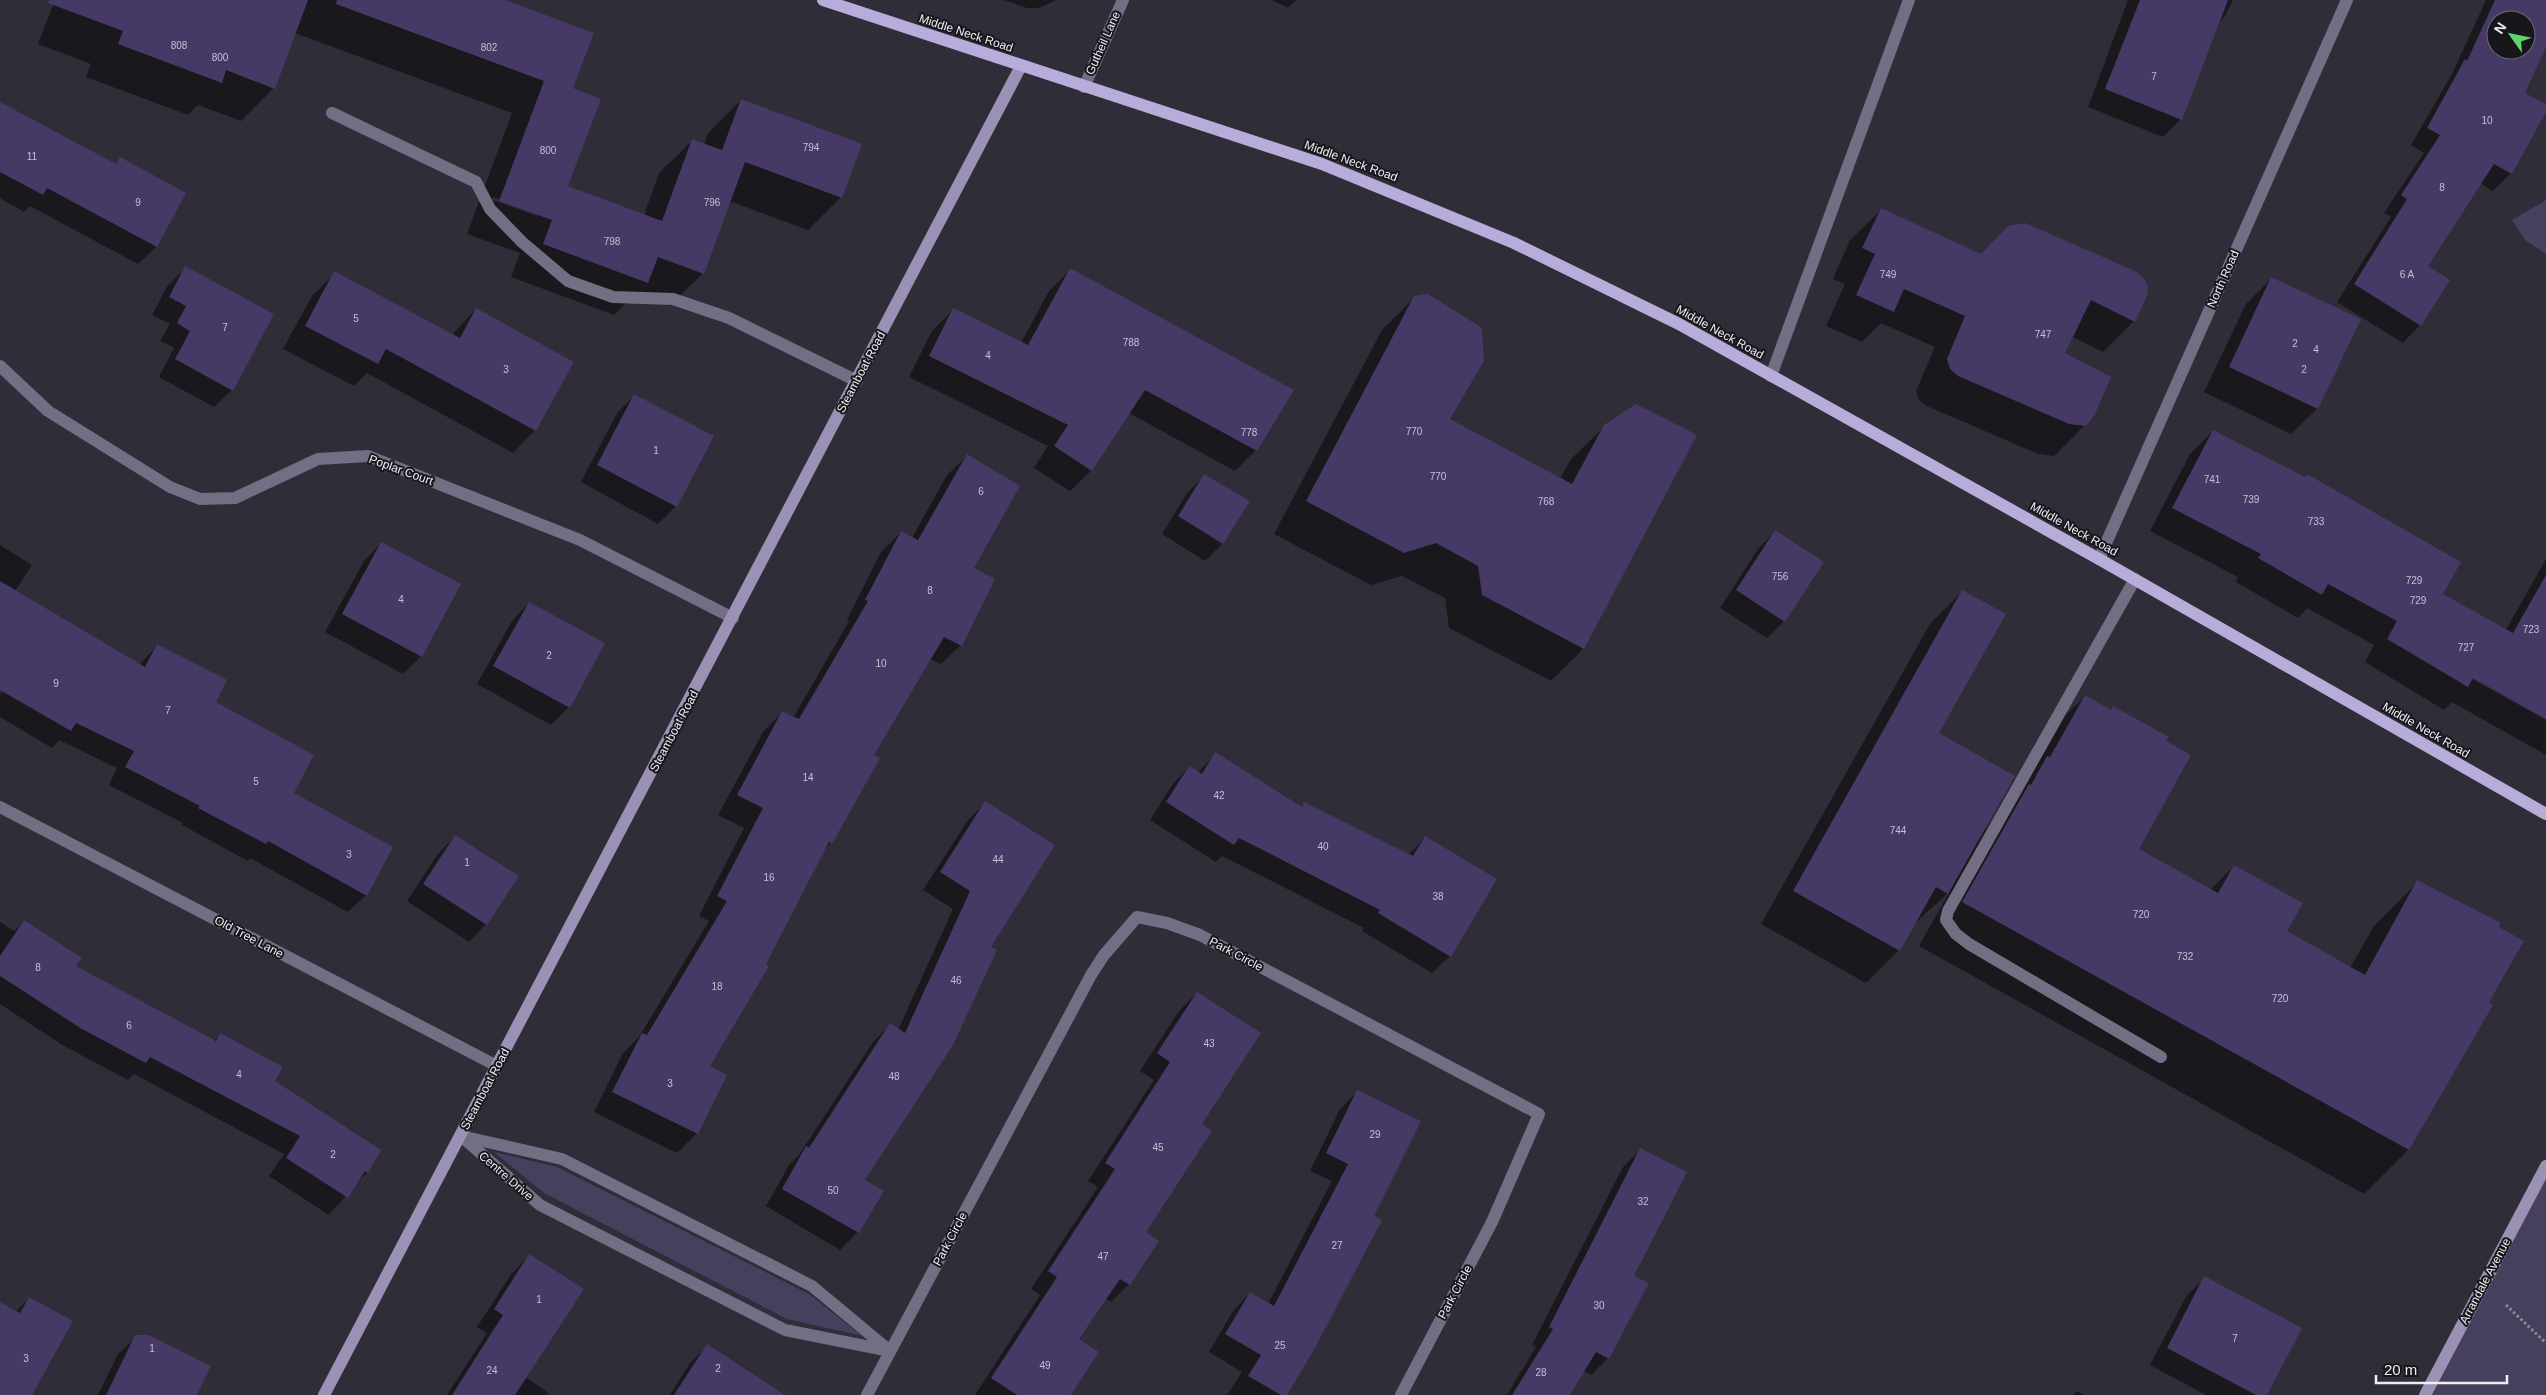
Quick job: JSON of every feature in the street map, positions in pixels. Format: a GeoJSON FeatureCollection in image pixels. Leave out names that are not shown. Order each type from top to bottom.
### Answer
{"type":"FeatureCollection","features":[{"type":"Feature","properties":{"kind":"main road","name":"Middle Neck Road"},"geometry":{"type":"LineString","coordinates":[[823,0],[1322,164],[1404,196],[1514,243],[1679,324],[2135,579],[2546,814]]}},
{"type":"Feature","properties":{"kind":"street","name":"Gutheil Lane"},"geometry":{"type":"LineString","coordinates":[[1084,87],[1123,0]]}},
{"type":"Feature","properties":{"kind":"street"},"geometry":{"type":"LineString","coordinates":[[1771,376],[1908,0]]}},
{"type":"Feature","properties":{"kind":"street","name":"North Road"},"geometry":{"type":"LineString","coordinates":[[2099,559],[2347,0]]}},
{"type":"Feature","properties":{"kind":"street","name":"Steamboat Road"},"geometry":{"type":"LineString","coordinates":[[324,1395],[1021,66]]}},
{"type":"Feature","properties":{"kind":"street"},"geometry":{"type":"LineString","coordinates":[[332,113],[476,182],[490,209],[522,242],[568,281],[614,297],[673,300],[730,318],[857,381]]}},
{"type":"Feature","properties":{"kind":"street","name":"Poplar Court"},"geometry":{"type":"LineString","coordinates":[[0,366],[48,411],[170,487],[200,499],[235,498],[318,459],[368,456],[580,540],[733,618]]}},
{"type":"Feature","properties":{"kind":"street"},"geometry":{"type":"LineString","coordinates":[[2135,579],[1986,841],[1948,911],[1946,920],[1956,934],[1970,944],[2161,1057]]}},
{"type":"Feature","properties":{"kind":"street","name":"Old Tree Lane"},"geometry":{"type":"LineString","coordinates":[[0,807],[497,1066]]}},
{"type":"Feature","properties":{"kind":"street","name":"Park Circle"},"geometry":{"type":"LineString","coordinates":[[868,1395],[1091,974],[1104,954],[1138,917],[1167,923],[1200,936],[1539,1114],[1492,1222],[1401,1395]]}},
{"type":"Feature","properties":{"kind":"street","name":"Centre Drive"},"geometry":{"type":"LineString","coordinates":[[461,1136],[562,1158],[812,1286],[890,1351]]}},
{"type":"Feature","properties":{"kind":"street","name":"Centre Drive"},"geometry":{"type":"LineString","coordinates":[[461,1136],[540,1205],[785,1330],[890,1351]]}},
{"type":"Feature","properties":{"kind":"street","name":"Arrandale Avenue"},"geometry":{"type":"LineString","coordinates":[[2425,1395],[2546,1166]]}},
{"type":"Feature","properties":{"kind":"path"},"geometry":{"type":"LineString","coordinates":[[2484,1284],[2546,1343]]}},
{"type":"Feature","properties":{"kind":"shaded area"},"geometry":{"type":"Polygon","coordinates":[[[2546,200],[2546,254],[2525,240],[2512,220],[2546,200]]]}},
{"type":"Feature","properties":{"kind":"shaded area"},"geometry":{"type":"Polygon","coordinates":[[[494,1152],[557,1167],[809,1294],[862,1336],[787,1319],[544,1193],[494,1152]]]}},
{"type":"Feature","properties":{"kind":"shaded area"},"geometry":{"type":"Polygon","coordinates":[[[2546,1167],[2546,1395],[2425,1395],[2546,1167]]]}},
{"type":"Feature","properties":{"kind":"building"},"geometry":{"type":"Polygon","coordinates":[[[49,0],[308,0],[275,89],[226,70],[222,83],[118,44],[123,31],[48,3],[49,0]]]}},
{"type":"Feature","properties":{"kind":"building"},"geometry":{"type":"Polygon","coordinates":[[[337,0],[505,0],[594,33],[573,88],[601,99],[568,186],[662,221],[692,139],[722,150],[741,99],[862,144],[842,198],[745,162],[704,274],[658,257],[648,283],[543,244],[552,220],[499,201],[544,81],[336,4],[337,0]]]}},
{"type":"Feature","properties":{"kind":"building"},"geometry":{"type":"Polygon","coordinates":[[[2140,0],[2228,0],[2182,120],[2105,89],[2140,0]]]}},
{"type":"Feature","properties":{"kind":"building"},"geometry":{"type":"Polygon","coordinates":[[[2495,0],[2546,0],[2546,47],[2525,93],[2546,104],[2546,112],[2512,174],[2494,164],[2428,266],[2450,280],[2421,326],[2354,284],[2407,199],[2401,195],[2440,135],[2427,128],[2465,59],[2467,61],[2486,20],[2486,60],[2536,60],[2536,10],[2490,10],[2495,0]]]}},
{"type":"Feature","properties":{"kind":"building"},"geometry":{"type":"Polygon","coordinates":[[[0,102],[116,164],[120,157],[186,193],[157,247],[47,188],[43,195],[0,172],[0,102]]]}},
{"type":"Feature","properties":{"kind":"building"},"geometry":{"type":"Polygon","coordinates":[[[1881,208],[1981,254],[2008,226],[2025,223],[2135,271],[2144,278],[2148,287],[2147,296],[2135,322],[2091,300],[2065,353],[2111,377],[2095,414],[2086,426],[2069,424],[1958,376],[1950,369],[1947,359],[1965,316],[1904,289],[1894,312],[1856,295],[1875,254],[1862,248],[1881,208]]]}},
{"type":"Feature","properties":{"kind":"building"},"geometry":{"type":"Polygon","coordinates":[[[185,266],[274,314],[233,391],[175,359],[190,331],[177,323],[186,306],[169,297],[185,266]]]}},
{"type":"Feature","properties":{"kind":"building"},"geometry":{"type":"Polygon","coordinates":[[[1070,268],[1294,390],[1257,451],[1145,390],[1092,471],[1054,446],[1068,425],[929,356],[953,308],[1028,345],[1070,268]]]}},
{"type":"Feature","properties":{"kind":"building"},"geometry":{"type":"Polygon","coordinates":[[[334,271],[460,338],[476,308],[574,362],[536,431],[386,349],[378,364],[305,326],[334,271]]]}},
{"type":"Feature","properties":{"kind":"building"},"geometry":{"type":"Polygon","coordinates":[[[2271,277],[2361,319],[2318,409],[2229,367],[2271,277]]]}},
{"type":"Feature","properties":{"kind":"building"},"geometry":{"type":"Polygon","coordinates":[[[1428,294],[1482,328],[1484,361],[1450,419],[1572,484],[1604,425],[1636,404],[1697,435],[1584,649],[1482,595],[1478,566],[1436,543],[1404,553],[1306,501],[1414,296],[1428,294]]]}},
{"type":"Feature","properties":{"kind":"building"},"geometry":{"type":"Polygon","coordinates":[[[634,394],[714,436],[677,507],[597,465],[634,394]]]}},
{"type":"Feature","properties":{"kind":"building"},"geometry":{"type":"Polygon","coordinates":[[[2213,430],[2305,477],[2307,474],[2461,562],[2443,594],[2513,633],[2546,575],[2546,719],[2473,678],[2468,687],[2387,639],[2397,621],[2328,584],[2322,595],[2258,558],[2261,554],[2172,508],[2213,430]]]}},
{"type":"Feature","properties":{"kind":"building"},"geometry":{"type":"Polygon","coordinates":[[[967,454],[1020,486],[974,568],[995,579],[962,646],[944,637],[874,755],[880,758],[832,844],[829,842],[766,964],[769,966],[710,1066],[727,1075],[698,1134],[612,1092],[642,1033],[647,1035],[727,901],[717,896],[763,808],[737,795],[782,711],[799,719],[868,601],[865,600],[901,531],[918,540],[967,454]]]}},
{"type":"Feature","properties":{"kind":"building"},"geometry":{"type":"Polygon","coordinates":[[[1204,474],[1250,501],[1223,544],[1178,516],[1204,474]]]}},
{"type":"Feature","properties":{"kind":"building"},"geometry":{"type":"Polygon","coordinates":[[[1775,530],[1824,562],[1785,622],[1736,590],[1775,530]]]}},
{"type":"Feature","properties":{"kind":"building"},"geometry":{"type":"Polygon","coordinates":[[[381,542],[461,584],[422,657],[342,614],[381,542]]]}},
{"type":"Feature","properties":{"kind":"building"},"geometry":{"type":"Polygon","coordinates":[[[0,581],[145,667],[157,644],[227,680],[216,702],[314,755],[294,793],[393,847],[367,896],[268,841],[266,844],[198,808],[200,806],[125,767],[134,751],[76,723],[71,731],[0,690],[0,581]]]}},
{"type":"Feature","properties":{"kind":"building"},"geometry":{"type":"Polygon","coordinates":[[[1962,590],[2006,614],[1939,733],[2015,776],[1948,894],[1936,887],[1900,951],[1793,891],[1962,590]]]}},
{"type":"Feature","properties":{"kind":"building"},"geometry":{"type":"Polygon","coordinates":[[[529,602],[605,643],[570,708],[493,666],[529,602]]]}},
{"type":"Feature","properties":{"kind":"building"},"geometry":{"type":"Polygon","coordinates":[[[2085,695],[2111,710],[2113,706],[2169,737],[2166,741],[2191,755],[2139,849],[2218,893],[2234,865],[2303,903],[2287,931],[2365,975],[2417,880],[2501,923],[2499,927],[2524,941],[2489,1002],[2493,1005],[2409,1150],[1962,902],[2029,784],[2031,785],[2047,756],[2050,757],[2085,695]]]}},
{"type":"Feature","properties":{"kind":"building"},"geometry":{"type":"Polygon","coordinates":[[[1215,752],[1302,807],[1304,802],[1413,856],[1425,836],[1497,879],[1451,957],[1378,913],[1380,910],[1239,838],[1234,845],[1166,802],[1189,766],[1202,774],[1215,752]]]}},
{"type":"Feature","properties":{"kind":"building"},"geometry":{"type":"Polygon","coordinates":[[[985,801],[1055,845],[991,947],[997,950],[953,1045],[865,1180],[884,1191],[859,1233],[782,1189],[806,1146],[809,1148],[890,1023],[905,1033],[970,891],[940,872],[985,801]]]}},
{"type":"Feature","properties":{"kind":"building"},"geometry":{"type":"Polygon","coordinates":[[[455,835],[519,876],[487,925],[423,884],[455,835]]]}},
{"type":"Feature","properties":{"kind":"building"},"geometry":{"type":"Polygon","coordinates":[[[24,920],[82,958],[76,966],[216,1041],[220,1033],[283,1067],[275,1081],[381,1150],[368,1173],[365,1171],[348,1198],[286,1158],[300,1136],[150,1057],[146,1063],[82,1029],[0,976],[0,956],[24,920]]]}},
{"type":"Feature","properties":{"kind":"building"},"geometry":{"type":"Polygon","coordinates":[[[1197,992],[1261,1033],[1202,1124],[1212,1131],[1146,1232],[1159,1241],[1130,1285],[1120,1279],[1079,1339],[1099,1352],[1071,1395],[1017,1395],[991,1378],[1057,1277],[1048,1271],[1115,1169],[1105,1163],[1170,1062],[1157,1053],[1197,992]]]}},
{"type":"Feature","properties":{"kind":"building"},"geometry":{"type":"Polygon","coordinates":[[[1357,1090],[1421,1121],[1374,1216],[1382,1220],[1315,1348],[1287,1395],[1281,1395],[1248,1376],[1261,1355],[1225,1334],[1250,1292],[1274,1306],[1348,1164],[1326,1153],[1357,1090]]]}},
{"type":"Feature","properties":{"kind":"building"},"geometry":{"type":"Polygon","coordinates":[[[1640,1148],[1687,1172],[1634,1276],[1649,1283],[1609,1359],[1596,1352],[1570,1395],[1512,1395],[1553,1329],[1549,1327],[1640,1148]]]}},
{"type":"Feature","properties":{"kind":"building"},"geometry":{"type":"Polygon","coordinates":[[[529,1254],[584,1289],[515,1395],[452,1395],[503,1315],[494,1309],[529,1254]]]}},
{"type":"Feature","properties":{"kind":"building"},"geometry":{"type":"Polygon","coordinates":[[[2204,1276],[2302,1328],[2267,1395],[2256,1395],[2167,1348],[2204,1276]]]}},
{"type":"Feature","properties":{"kind":"building"},"geometry":{"type":"Polygon","coordinates":[[[29,1297],[73,1321],[32,1395],[0,1395],[0,1302],[20,1313],[29,1297]]]}},
{"type":"Feature","properties":{"kind":"building"},"geometry":{"type":"Polygon","coordinates":[[[135,1335],[149,1335],[211,1366],[197,1395],[106,1395],[135,1335]]]}},
{"type":"Feature","properties":{"kind":"building"},"geometry":{"type":"Polygon","coordinates":[[[707,1344],[785,1395],[674,1395],[707,1344]]]}}]}
